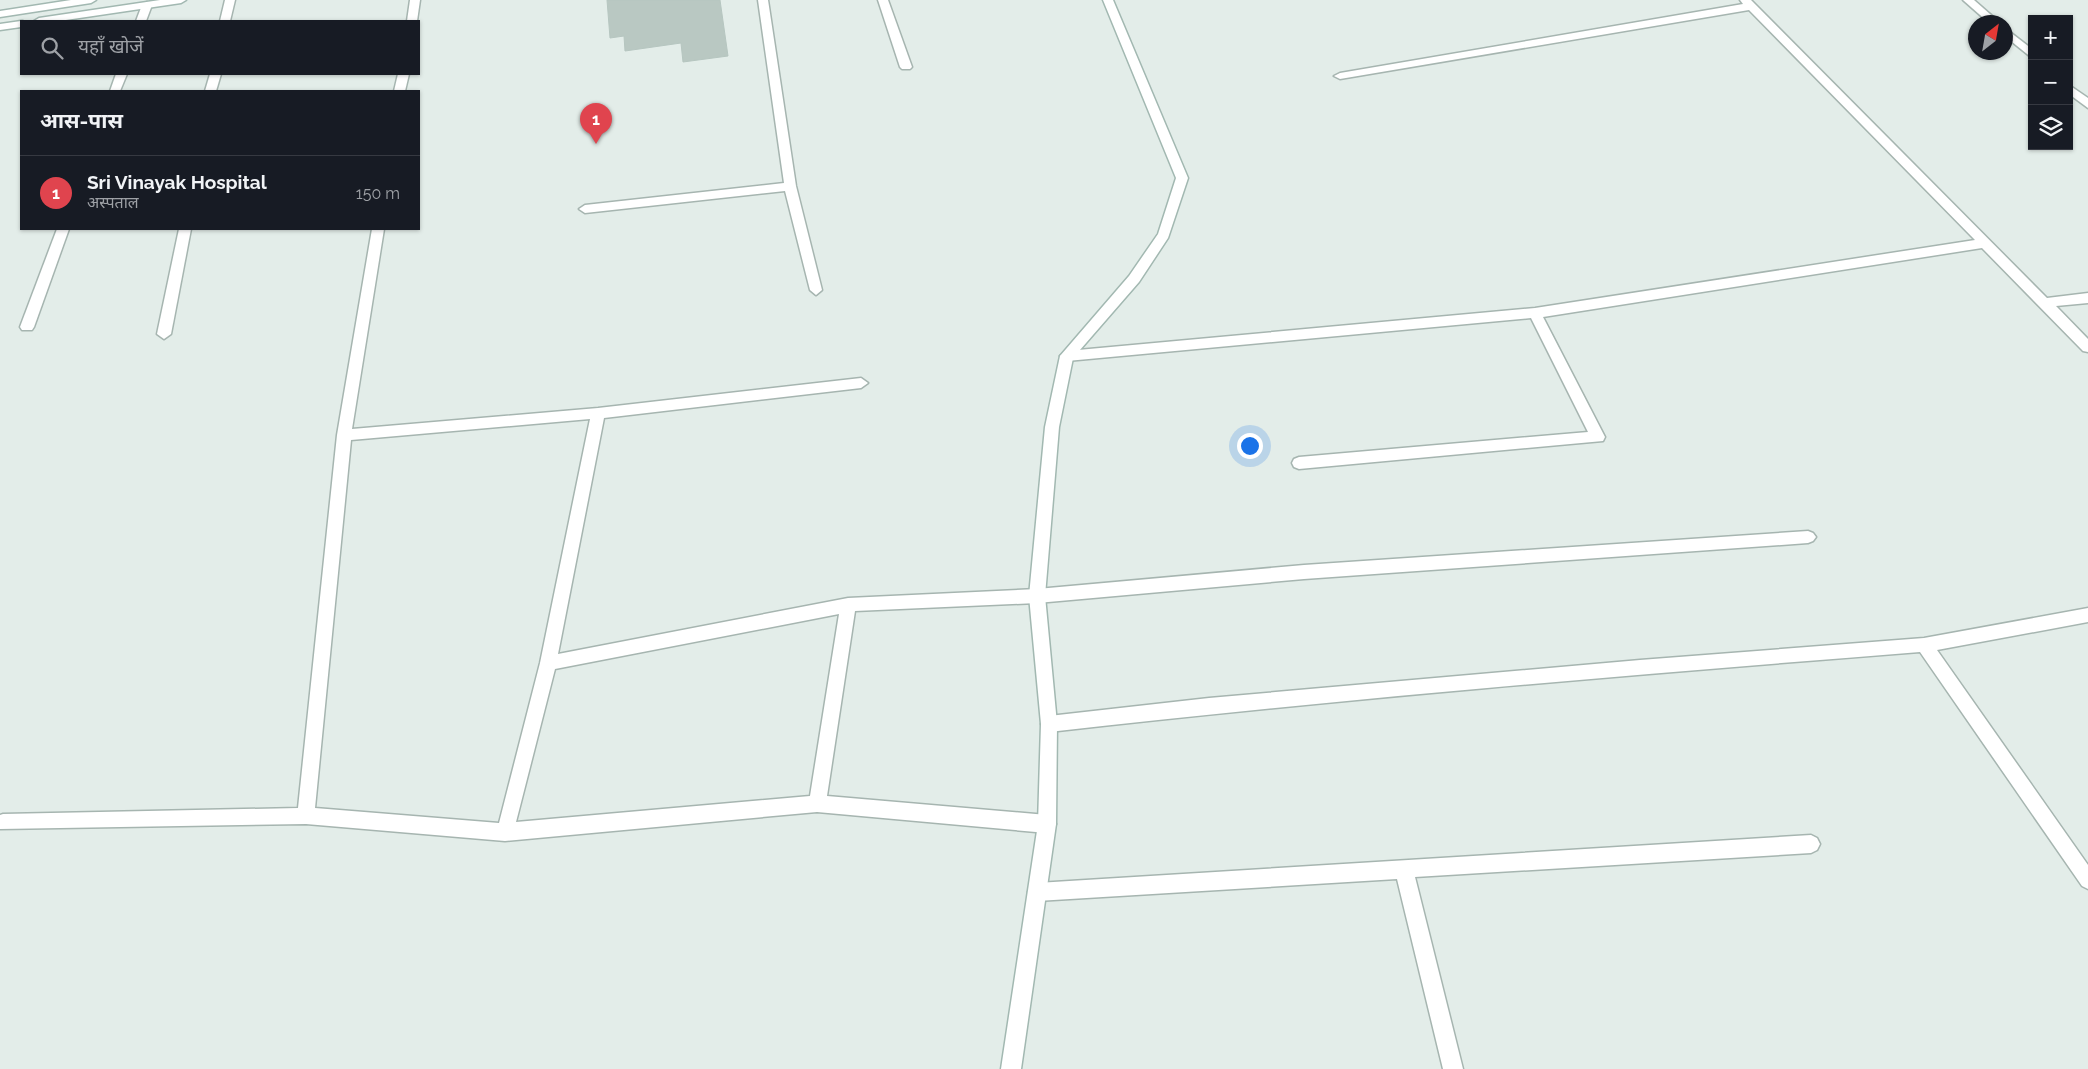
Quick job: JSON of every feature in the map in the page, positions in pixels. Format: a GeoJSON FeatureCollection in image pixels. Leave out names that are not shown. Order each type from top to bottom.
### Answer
{"type":"FeatureCollection","features":[{"type":"Feature","properties":{"kind":"street"},"geometry":{"type":"LineString","coordinates":[[0,14],[91,0]]}},
{"type":"Feature","properties":{"kind":"street"},"geometry":{"type":"LineString","coordinates":[[46,20],[181,0]]}},
{"type":"Feature","properties":{"kind":"street"},"geometry":{"type":"LineString","coordinates":[[226,20],[230,0]]}},
{"type":"Feature","properties":{"kind":"street"},"geometry":{"type":"LineString","coordinates":[[412,20],[415,0]]}},
{"type":"Feature","properties":{"kind":"street"},"geometry":{"type":"LineString","coordinates":[[763,0],[790,186],[816,290]]}},
{"type":"Feature","properties":{"kind":"street"},"geometry":{"type":"LineString","coordinates":[[883,0],[906,67]]}},
{"type":"Feature","properties":{"kind":"street"},"geometry":{"type":"LineString","coordinates":[[1011,1069],[1047,824],[1048,724],[1037,596],[1052,426],[1067,356],[1134,279],[1164,235],[1182,178],[1108,0]]}},
{"type":"Feature","properties":{"kind":"street"},"geometry":{"type":"LineString","coordinates":[[1968,0],[1986,15]]}},
{"type":"Feature","properties":{"kind":"street"},"geometry":{"type":"LineString","coordinates":[[1340,76],[1748,3],[1983,243],[2088,347]]}},
{"type":"Feature","properties":{"kind":"street"},"geometry":{"type":"LineString","coordinates":[[141,20],[147,5]]}},
{"type":"Feature","properties":{"kind":"street"},"geometry":{"type":"LineString","coordinates":[[0,27],[20,24]]}},
{"type":"Feature","properties":{"kind":"street"},"geometry":{"type":"LineString","coordinates":[[2013,38],[2028,51]]}},
{"type":"Feature","properties":{"kind":"street"},"geometry":{"type":"LineString","coordinates":[[115,90],[121,75]]}},
{"type":"Feature","properties":{"kind":"street"},"geometry":{"type":"LineString","coordinates":[[211,90],[215,75]]}},
{"type":"Feature","properties":{"kind":"street"},"geometry":{"type":"LineString","coordinates":[[400,90],[403,75]]}},
{"type":"Feature","properties":{"kind":"street"},"geometry":{"type":"LineString","coordinates":[[2073,91],[2088,104]]}},
{"type":"Feature","properties":{"kind":"street"},"geometry":{"type":"LineString","coordinates":[[585,209],[790,186]]}},
{"type":"Feature","properties":{"kind":"street"},"geometry":{"type":"LineString","coordinates":[[26,327],[63,230]]}},
{"type":"Feature","properties":{"kind":"street"},"geometry":{"type":"LineString","coordinates":[[164,334],[184,230]]}},
{"type":"Feature","properties":{"kind":"street"},"geometry":{"type":"LineString","coordinates":[[306,816],[344,435],[378,230]]}},
{"type":"Feature","properties":{"kind":"street"},"geometry":{"type":"LineString","coordinates":[[1067,356],[1535,313],[1983,243]]}},
{"type":"Feature","properties":{"kind":"street"},"geometry":{"type":"LineString","coordinates":[[2043,303],[2088,298]]}},
{"type":"Feature","properties":{"kind":"street"},"geometry":{"type":"LineString","coordinates":[[1299,463],[1598,437],[1535,313]]}},
{"type":"Feature","properties":{"kind":"street"},"geometry":{"type":"LineString","coordinates":[[344,435],[598,413],[861,383]]}},
{"type":"Feature","properties":{"kind":"street"},"geometry":{"type":"LineString","coordinates":[[505,832],[548,663],[598,413]]}},
{"type":"Feature","properties":{"kind":"street"},"geometry":{"type":"LineString","coordinates":[[548,663],[848,605],[1037,596],[1304,572],[1808,537]]}},
{"type":"Feature","properties":{"kind":"street"},"geometry":{"type":"LineString","coordinates":[[817,804],[848,605]]}},
{"type":"Feature","properties":{"kind":"street"},"geometry":{"type":"LineString","coordinates":[[1048,724],[1209,706],[1640,667],[1924,646],[2088,615]]}},
{"type":"Feature","properties":{"kind":"street"},"geometry":{"type":"LineString","coordinates":[[1924,646],[2088,880]]}},
{"type":"Feature","properties":{"kind":"street"},"geometry":{"type":"LineString","coordinates":[[1,824],[306,816],[505,832],[817,804],[1047,824]]}},
{"type":"Feature","properties":{"kind":"street"},"geometry":{"type":"LineString","coordinates":[[1037,892],[1811,844]]}},
{"type":"Feature","properties":{"kind":"street"},"geometry":{"type":"LineString","coordinates":[[1404,869],[1453,1069]]}},
{"type":"Feature","properties":{"kind":"building"},"geometry":{"type":"Polygon","coordinates":[[[607,0],[720,0],[728,56],[683,62],[681,43],[625,51],[624,36],[610,38],[607,0]]]}},
{"type":"Feature","properties":{"kind":"place","name":"Sri Vinayak Hospital"},"geometry":{"type":"Point","coordinates":[596,144]}}]}
